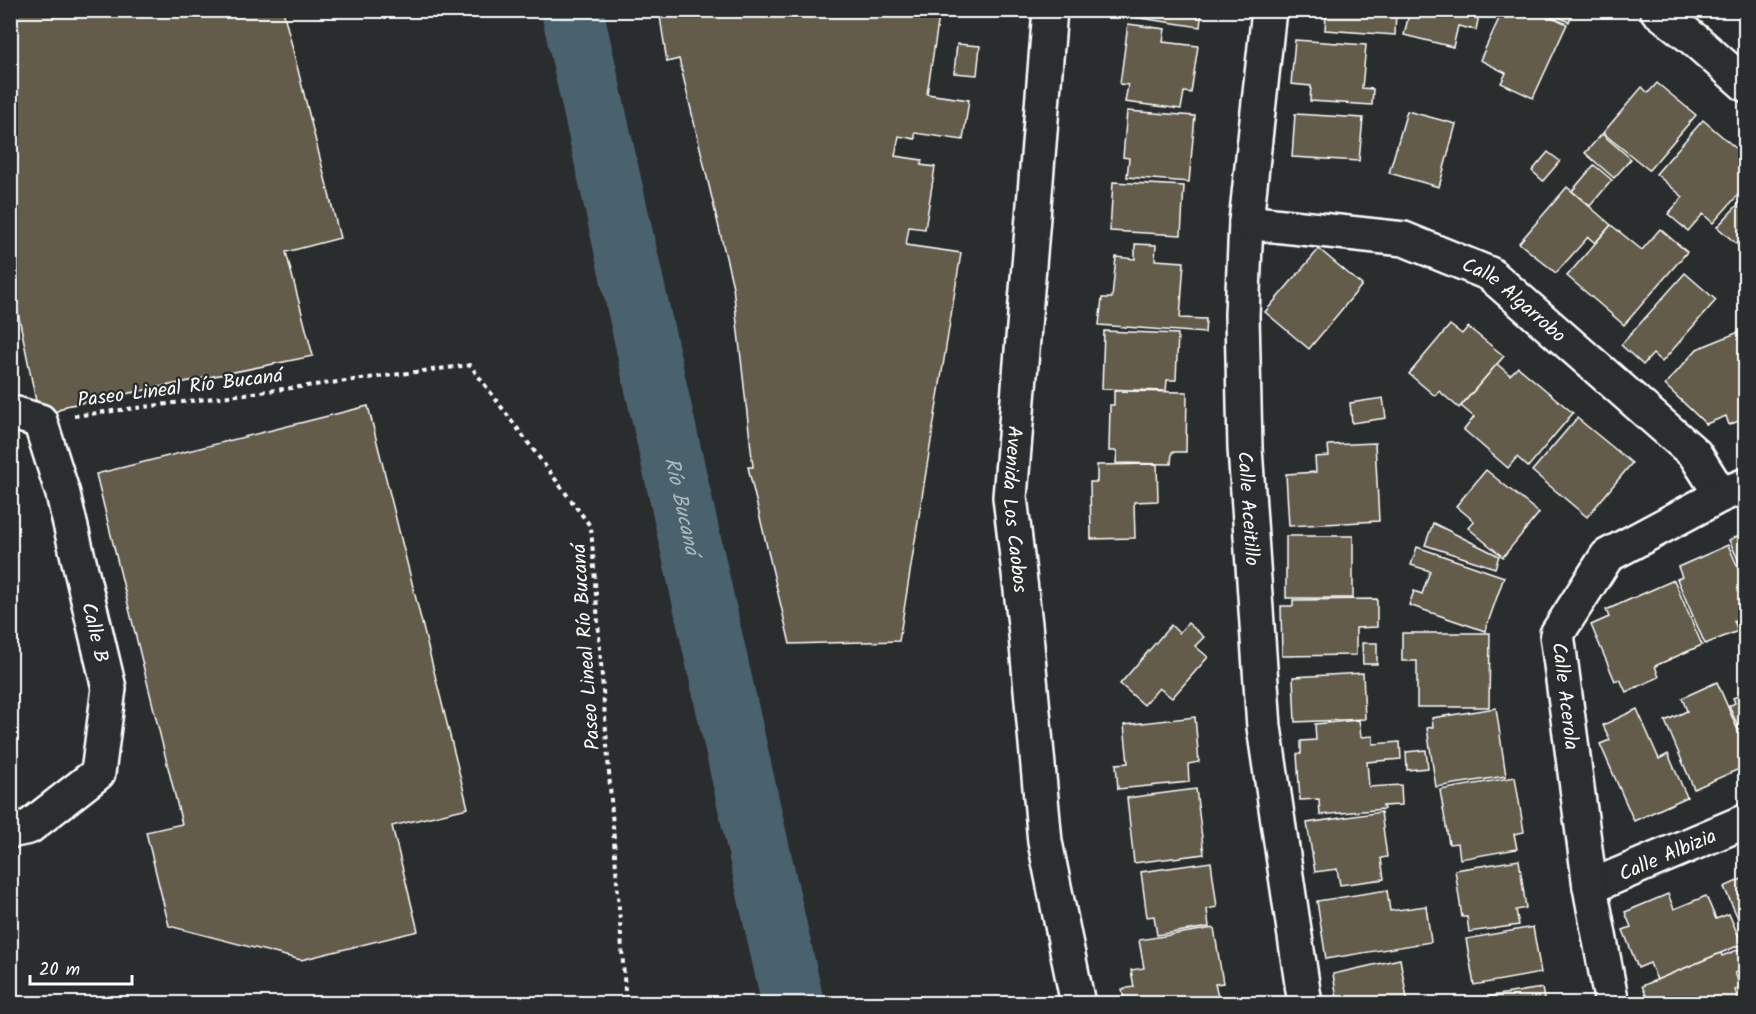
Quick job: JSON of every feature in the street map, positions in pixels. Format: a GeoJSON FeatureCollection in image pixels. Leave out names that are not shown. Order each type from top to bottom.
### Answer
{"type":"FeatureCollection","features":[{"type":"Feature","properties":{"kind":"street","name":"Avenida Los Caobos"},"geometry":{"type":"LineString","coordinates":[[1050,10],[1010,497],[1025,624],[1045,842],[1078,1004]]}},
{"type":"Feature","properties":{"kind":"street","name":"Calle Aceitillo"},"geometry":{"type":"LineString","coordinates":[[1269,10],[1246,222],[1242,315],[1245,448],[1264,727],[1305,1004]]}},
{"type":"Feature","properties":{"kind":"street"},"geometry":{"type":"LineString","coordinates":[[1657,10],[1746,85]]}},
{"type":"Feature","properties":{"kind":"street","name":"Calle Algarrobo"},"geometry":{"type":"LineString","coordinates":[[1246,222],[1404,239],[1490,274],[1733,490]]}},
{"type":"Feature","properties":{"kind":"street","name":"Calle B"},"geometry":{"type":"LineString","coordinates":[[10,831],[29,827],[98,773],[109,688],[63,494],[25,416]]}},
{"type":"Feature","properties":{"kind":"street","name":"Calle Acerola"},"geometry":{"type":"LineString","coordinates":[[1612,1004],[1590,887],[1557,634],[1607,555],[1733,490]]}},
{"type":"Feature","properties":{"kind":"street","name":"Calle Albizia"},"geometry":{"type":"LineString","coordinates":[[1590,887],[1746,821]]}},
{"type":"Feature","properties":{"kind":"path","name":"Paseo Lineal Río Bucaná"},"geometry":{"type":"LineString","coordinates":[[25,416],[470,364],[591,527],[626,1004]]}},
{"type":"Feature","properties":{"kind":"building"},"geometry":{"type":"Polygon","coordinates":[[[10,10],[283,10],[340,238],[286,252],[313,356],[66,406],[40,421],[10,273],[10,10]]]}},
{"type":"Feature","properties":{"kind":"building"},"geometry":{"type":"Polygon","coordinates":[[[659,10],[940,10],[927,94],[969,100],[963,140],[915,133],[915,139],[899,136],[895,156],[922,160],[921,165],[935,167],[925,229],[909,227],[906,245],[961,253],[899,641],[790,644],[748,467],[753,467],[733,287],[679,59],[667,62],[659,10]]]}},
{"type":"Feature","properties":{"kind":"building"},"geometry":{"type":"Polygon","coordinates":[[[1128,10],[1202,10],[1200,27],[1127,16],[1128,10]]]}},
{"type":"Feature","properties":{"kind":"building"},"geometry":{"type":"Polygon","coordinates":[[[1308,10],[1396,10],[1395,35],[1325,30],[1326,15],[1308,14],[1308,10]]]}},
{"type":"Feature","properties":{"kind":"building"},"geometry":{"type":"Polygon","coordinates":[[[1410,10],[1480,10],[1476,30],[1458,26],[1453,47],[1404,35],[1410,10]]]}},
{"type":"Feature","properties":{"kind":"building"},"geometry":{"type":"Polygon","coordinates":[[[1503,10],[1537,10],[1567,24],[1533,98],[1501,83],[1506,73],[1480,60],[1503,10]]]}},
{"type":"Feature","properties":{"kind":"building"},"geometry":{"type":"Polygon","coordinates":[[[1543,10],[1574,10],[1569,22],[1543,10]]]}},
{"type":"Feature","properties":{"kind":"building"},"geometry":{"type":"Polygon","coordinates":[[[1128,24],[1165,29],[1163,42],[1198,46],[1191,93],[1184,92],[1181,109],[1125,102],[1128,85],[1120,84],[1128,24]]]}},
{"type":"Feature","properties":{"kind":"building"},"geometry":{"type":"Polygon","coordinates":[[[1295,40],[1366,45],[1362,88],[1373,89],[1372,105],[1310,101],[1311,86],[1291,84],[1295,40]]]}},
{"type":"Feature","properties":{"kind":"building"},"geometry":{"type":"Polygon","coordinates":[[[957,44],[980,46],[977,75],[954,73],[957,44]]]}},
{"type":"Feature","properties":{"kind":"building"},"geometry":{"type":"Polygon","coordinates":[[[1657,83],[1696,115],[1649,170],[1603,133],[1642,87],[1648,93],[1657,83]]]}},
{"type":"Feature","properties":{"kind":"building"},"geometry":{"type":"Polygon","coordinates":[[[1127,111],[1195,116],[1189,182],[1127,177],[1129,158],[1123,157],[1127,111]]]}},
{"type":"Feature","properties":{"kind":"building"},"geometry":{"type":"Polygon","coordinates":[[[1407,111],[1456,124],[1439,187],[1389,173],[1407,111]]]}},
{"type":"Feature","properties":{"kind":"building"},"geometry":{"type":"Polygon","coordinates":[[[1295,114],[1363,118],[1359,161],[1292,157],[1295,114]]]}},
{"type":"Feature","properties":{"kind":"building"},"geometry":{"type":"Polygon","coordinates":[[[1703,120],[1746,157],[1746,163],[1742,168],[1746,170],[1746,186],[1713,223],[1703,214],[1688,231],[1668,214],[1683,197],[1656,174],[1703,120]]]}},
{"type":"Feature","properties":{"kind":"building"},"geometry":{"type":"Polygon","coordinates":[[[1602,134],[1631,159],[1614,178],[1585,153],[1602,134]]]}},
{"type":"Feature","properties":{"kind":"building"},"geometry":{"type":"Polygon","coordinates":[[[1548,152],[1560,161],[1543,181],[1532,171],[1548,152]]]}},
{"type":"Feature","properties":{"kind":"building"},"geometry":{"type":"Polygon","coordinates":[[[1594,165],[1612,180],[1590,206],[1572,191],[1594,165]]]}},
{"type":"Feature","properties":{"kind":"building"},"geometry":{"type":"Polygon","coordinates":[[[1113,182],[1184,186],[1181,235],[1110,231],[1113,182]]]}},
{"type":"Feature","properties":{"kind":"building"},"geometry":{"type":"Polygon","coordinates":[[[1567,187],[1611,225],[1595,243],[1588,237],[1556,273],[1519,243],[1567,187]]]}},
{"type":"Feature","properties":{"kind":"building"},"geometry":{"type":"Polygon","coordinates":[[[1746,196],[1746,252],[1717,227],[1746,196]]]}},
{"type":"Feature","properties":{"kind":"building"},"geometry":{"type":"Polygon","coordinates":[[[1611,225],[1642,250],[1660,229],[1687,252],[1624,325],[1567,276],[1611,225]]]}},
{"type":"Feature","properties":{"kind":"building"},"geometry":{"type":"Polygon","coordinates":[[[1135,244],[1156,245],[1155,260],[1184,262],[1180,318],[1206,319],[1205,333],[1099,325],[1102,298],[1112,298],[1116,257],[1135,259],[1135,244]]]}},
{"type":"Feature","properties":{"kind":"building"},"geometry":{"type":"Polygon","coordinates":[[[1319,249],[1362,285],[1309,349],[1265,312],[1319,249]]]}},
{"type":"Feature","properties":{"kind":"building"},"geometry":{"type":"Polygon","coordinates":[[[1685,273],[1716,300],[1662,362],[1653,354],[1643,365],[1621,345],[1685,273]]]}},
{"type":"Feature","properties":{"kind":"building"},"geometry":{"type":"Polygon","coordinates":[[[1450,325],[1462,334],[1468,327],[1504,356],[1459,408],[1439,391],[1435,396],[1409,374],[1450,325]]]}},
{"type":"Feature","properties":{"kind":"building"},"geometry":{"type":"Polygon","coordinates":[[[1746,329],[1746,418],[1729,425],[1726,416],[1706,424],[1665,385],[1697,349],[1746,329]]]}},
{"type":"Feature","properties":{"kind":"building"},"geometry":{"type":"Polygon","coordinates":[[[1104,331],[1178,334],[1176,380],[1167,380],[1166,391],[1102,389],[1104,331]]]}},
{"type":"Feature","properties":{"kind":"building"},"geometry":{"type":"Polygon","coordinates":[[[1497,364],[1510,375],[1518,367],[1573,413],[1528,467],[1517,457],[1508,468],[1464,430],[1474,417],[1461,406],[1497,364]]]}},
{"type":"Feature","properties":{"kind":"building"},"geometry":{"type":"Polygon","coordinates":[[[1114,391],[1187,392],[1186,452],[1172,452],[1171,464],[1116,463],[1117,451],[1109,451],[1110,405],[1114,405],[1114,391]]]}},
{"type":"Feature","properties":{"kind":"building"},"geometry":{"type":"Polygon","coordinates":[[[1383,398],[1386,418],[1352,423],[1350,403],[1383,398]]]}},
{"type":"Feature","properties":{"kind":"building"},"geometry":{"type":"Polygon","coordinates":[[[368,406],[468,808],[392,826],[418,931],[301,960],[169,926],[146,832],[182,824],[96,474],[368,406]]]}},
{"type":"Feature","properties":{"kind":"building"},"geometry":{"type":"Polygon","coordinates":[[[1577,418],[1632,463],[1587,517],[1532,471],[1577,418]]]}},
{"type":"Feature","properties":{"kind":"building"},"geometry":{"type":"Polygon","coordinates":[[[1375,443],[1379,521],[1289,526],[1286,474],[1316,472],[1315,457],[1329,456],[1328,445],[1375,443]]]}},
{"type":"Feature","properties":{"kind":"building"},"geometry":{"type":"Polygon","coordinates":[[[1157,464],[1158,501],[1134,502],[1135,538],[1091,539],[1090,482],[1097,482],[1097,465],[1157,464]]]}},
{"type":"Feature","properties":{"kind":"building"},"geometry":{"type":"Polygon","coordinates":[[[1486,470],[1539,513],[1503,557],[1468,528],[1474,521],[1456,506],[1486,470]]]}},
{"type":"Feature","properties":{"kind":"building"},"geometry":{"type":"Polygon","coordinates":[[[1433,523],[1499,556],[1495,568],[1425,545],[1433,523]]]}},
{"type":"Feature","properties":{"kind":"building"},"geometry":{"type":"Polygon","coordinates":[[[1746,532],[1746,577],[1729,540],[1746,532]]]}},
{"type":"Feature","properties":{"kind":"building"},"geometry":{"type":"Polygon","coordinates":[[[1286,536],[1353,536],[1353,598],[1286,598],[1286,536]]]}},
{"type":"Feature","properties":{"kind":"building"},"geometry":{"type":"Polygon","coordinates":[[[1728,545],[1746,585],[1746,615],[1734,621],[1738,631],[1705,644],[1677,579],[1682,577],[1678,567],[1728,545]]]}},
{"type":"Feature","properties":{"kind":"building"},"geometry":{"type":"Polygon","coordinates":[[[1417,547],[1504,577],[1485,631],[1409,605],[1414,591],[1422,594],[1430,571],[1411,565],[1417,547]]]}},
{"type":"Feature","properties":{"kind":"building"},"geometry":{"type":"Polygon","coordinates":[[[1674,580],[1702,645],[1655,666],[1659,677],[1626,692],[1620,679],[1615,681],[1591,625],[1609,617],[1606,610],[1674,580]]]}},
{"type":"Feature","properties":{"kind":"building"},"geometry":{"type":"Polygon","coordinates":[[[1377,599],[1377,627],[1356,628],[1356,655],[1282,656],[1281,606],[1293,606],[1293,600],[1377,599]]]}},
{"type":"Feature","properties":{"kind":"building"},"geometry":{"type":"Polygon","coordinates":[[[1188,623],[1204,637],[1195,646],[1208,657],[1172,698],[1159,688],[1144,705],[1120,684],[1171,625],[1179,633],[1188,623]]]}},
{"type":"Feature","properties":{"kind":"building"},"geometry":{"type":"Polygon","coordinates":[[[1402,633],[1490,633],[1489,707],[1417,707],[1417,661],[1402,661],[1402,633]]]}},
{"type":"Feature","properties":{"kind":"building"},"geometry":{"type":"Polygon","coordinates":[[[1362,643],[1377,643],[1377,664],[1363,664],[1362,643]]]}},
{"type":"Feature","properties":{"kind":"building"},"geometry":{"type":"Polygon","coordinates":[[[1363,673],[1365,719],[1295,722],[1293,677],[1363,673]]]}},
{"type":"Feature","properties":{"kind":"building"},"geometry":{"type":"Polygon","coordinates":[[[1717,682],[1746,749],[1746,766],[1694,789],[1665,721],[1687,711],[1682,698],[1717,682]]]}},
{"type":"Feature","properties":{"kind":"building"},"geometry":{"type":"Polygon","coordinates":[[[1746,693],[1746,744],[1729,706],[1735,703],[1733,698],[1746,693]]]}},
{"type":"Feature","properties":{"kind":"building"},"geometry":{"type":"Polygon","coordinates":[[[1496,708],[1506,776],[1436,787],[1427,728],[1433,727],[1432,718],[1496,708]]]}},
{"type":"Feature","properties":{"kind":"building"},"geometry":{"type":"Polygon","coordinates":[[[1637,709],[1659,759],[1668,754],[1687,797],[1634,821],[1600,744],[1610,740],[1603,725],[1637,709]]]}},
{"type":"Feature","properties":{"kind":"building"},"geometry":{"type":"Polygon","coordinates":[[[1195,717],[1199,762],[1188,764],[1189,782],[1118,789],[1116,764],[1128,763],[1124,725],[1195,717]]]}},
{"type":"Feature","properties":{"kind":"building"},"geometry":{"type":"Polygon","coordinates":[[[1359,720],[1361,737],[1373,736],[1373,744],[1400,742],[1401,759],[1367,762],[1369,787],[1401,785],[1402,805],[1320,815],[1319,799],[1300,800],[1297,754],[1301,754],[1301,741],[1316,740],[1315,724],[1359,720]]]}},
{"type":"Feature","properties":{"kind":"building"},"geometry":{"type":"Polygon","coordinates":[[[1426,750],[1428,768],[1407,770],[1406,752],[1426,750]]]}},
{"type":"Feature","properties":{"kind":"building"},"geometry":{"type":"Polygon","coordinates":[[[1515,777],[1524,832],[1514,834],[1517,849],[1460,859],[1458,843],[1449,844],[1440,790],[1515,777]]]}},
{"type":"Feature","properties":{"kind":"building"},"geometry":{"type":"Polygon","coordinates":[[[1196,789],[1204,854],[1134,863],[1127,798],[1196,789]]]}},
{"type":"Feature","properties":{"kind":"building"},"geometry":{"type":"Polygon","coordinates":[[[1381,812],[1387,857],[1381,858],[1384,879],[1340,885],[1337,869],[1315,872],[1307,823],[1381,812]]]}},
{"type":"Feature","properties":{"kind":"building"},"geometry":{"type":"Polygon","coordinates":[[[1519,860],[1526,908],[1516,910],[1519,925],[1469,932],[1467,917],[1462,917],[1455,870],[1519,860]]]}},
{"type":"Feature","properties":{"kind":"building"},"geometry":{"type":"Polygon","coordinates":[[[1211,862],[1217,907],[1207,909],[1209,927],[1157,935],[1154,916],[1147,917],[1141,872],[1211,862]]]}},
{"type":"Feature","properties":{"kind":"building"},"geometry":{"type":"Polygon","coordinates":[[[1746,877],[1746,936],[1724,887],[1746,877]]]}},
{"type":"Feature","properties":{"kind":"building"},"geometry":{"type":"Polygon","coordinates":[[[1387,890],[1390,911],[1426,906],[1431,942],[1326,959],[1317,901],[1387,890]]]}},
{"type":"Feature","properties":{"kind":"building"},"geometry":{"type":"Polygon","coordinates":[[[1668,894],[1674,909],[1706,896],[1716,919],[1729,914],[1742,944],[1657,980],[1650,963],[1638,968],[1623,930],[1631,927],[1625,912],[1668,894]]]}},
{"type":"Feature","properties":{"kind":"building"},"geometry":{"type":"Polygon","coordinates":[[[1533,927],[1541,973],[1474,985],[1466,939],[1533,927]]]}},
{"type":"Feature","properties":{"kind":"building"},"geometry":{"type":"Polygon","coordinates":[[[1214,928],[1223,983],[1215,984],[1218,997],[1180,1004],[1125,1004],[1122,989],[1134,987],[1131,970],[1144,968],[1139,940],[1214,928]]]}},
{"type":"Feature","properties":{"kind":"building"},"geometry":{"type":"Polygon","coordinates":[[[1745,947],[1746,969],[1735,973],[1741,988],[1735,990],[1740,1004],[1650,1004],[1642,986],[1721,953],[1722,956],[1745,947]]]}},
{"type":"Feature","properties":{"kind":"building"},"geometry":{"type":"Polygon","coordinates":[[[1400,959],[1408,1004],[1338,1004],[1333,974],[1400,959]]]}},
{"type":"Feature","properties":{"kind":"building"},"geometry":{"type":"Polygon","coordinates":[[[1542,988],[1545,1004],[1472,1004],[1471,999],[1542,988]]]}},
{"type":"Feature","properties":{"kind":"waterway","name":"Río Bucaná"},"geometry":{"type":"LineString","coordinates":[[572,10],[793,1004]]}}]}
